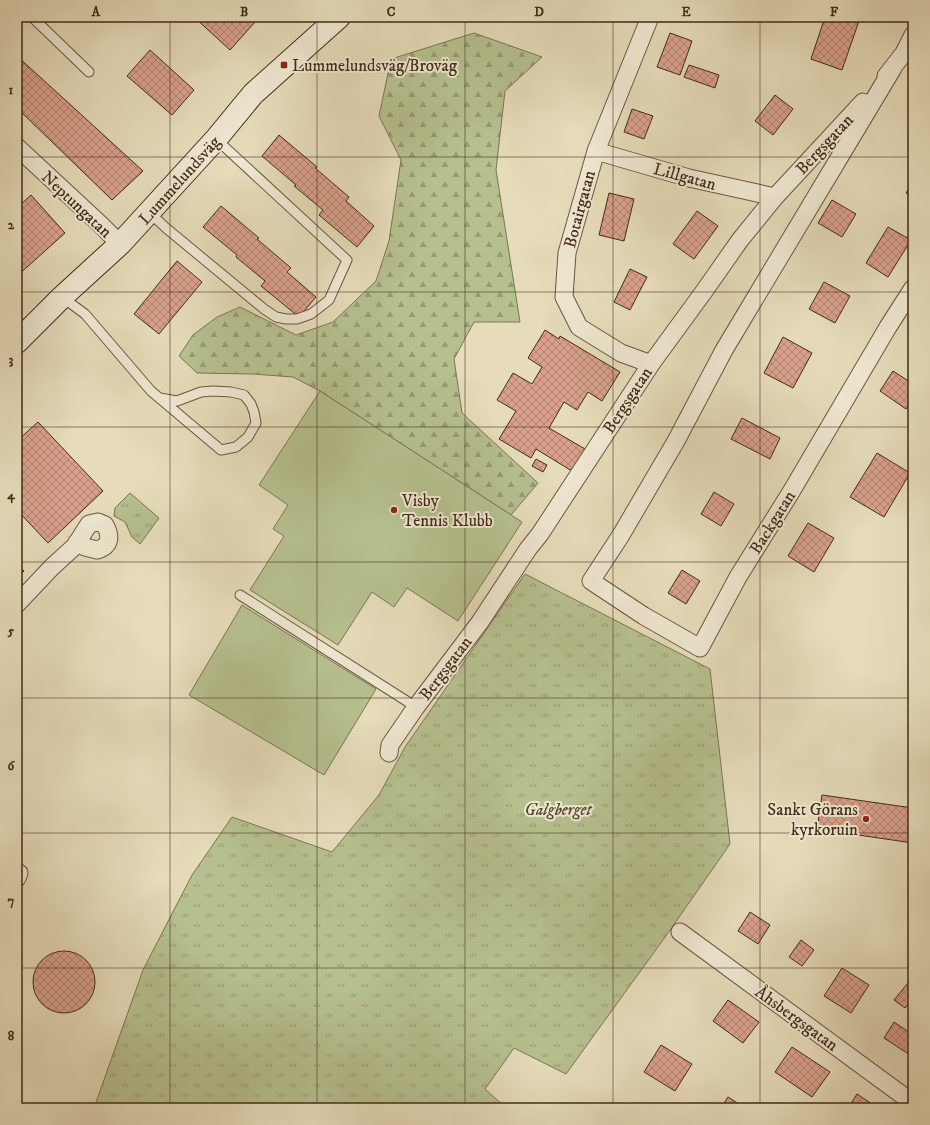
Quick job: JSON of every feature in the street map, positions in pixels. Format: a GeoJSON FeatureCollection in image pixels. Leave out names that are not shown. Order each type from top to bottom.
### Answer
{"type":"FeatureCollection","features":[{"type":"Feature","properties":{"kind":"main road","name":"Lummelundsväg"},"geometry":{"type":"LineString","coordinates":[[17,342],[120,244],[216,139],[253,94],[339,17]]}},
{"type":"Feature","properties":{"kind":"street","name":"Botairgatan"},"geometry":{"type":"LineString","coordinates":[[650,17],[596,151],[567,253],[564,297],[579,327],[621,354],[651,364]]}},
{"type":"Feature","properties":{"kind":"street","name":"Bergsgatan"},"geometry":{"type":"LineString","coordinates":[[388,753],[390,745],[416,707],[480,622],[528,549],[544,528],[651,364],[740,240],[774,197],[847,120],[893,68],[904,53],[913,35]]}},
{"type":"Feature","properties":{"kind":"street","name":"Bergsgatan"},"geometry":{"type":"LineString","coordinates":[[591,581],[621,535],[676,440],[728,343],[893,68]]}},
{"type":"Feature","properties":{"kind":"street","name":"Neptungatan"},"geometry":{"type":"LineString","coordinates":[[17,147],[120,244]]}},
{"type":"Feature","properties":{"kind":"street","name":"Lillgatan"},"geometry":{"type":"LineString","coordinates":[[596,151],[689,178],[774,197]]}},
{"type":"Feature","properties":{"kind":"street","name":"Backgatan"},"geometry":{"type":"LineString","coordinates":[[591,581],[644,616],[700,648],[738,577],[913,288]]}},
{"type":"Feature","properties":{"kind":"street"},"geometry":{"type":"LineString","coordinates":[[17,604],[77,542]]}},
{"type":"Feature","properties":{"kind":"street"},"geometry":{"type":"LineString","coordinates":[[17,872],[17,878]]}},
{"type":"Feature","properties":{"kind":"street","name":"Åhsbergsgatan"},"geometry":{"type":"LineString","coordinates":[[680,932],[913,1103]]}},
{"type":"Feature","properties":{"kind":"lane"},"geometry":{"type":"LineString","coordinates":[[32,17],[89,72]]}},
{"type":"Feature","properties":{"kind":"lane"},"geometry":{"type":"LineString","coordinates":[[149,212],[166,228],[264,309],[276,317],[296,319],[311,314],[329,300],[347,260],[216,139]]}},
{"type":"Feature","properties":{"kind":"lane"},"geometry":{"type":"LineString","coordinates":[[62,298],[85,314],[151,391],[221,450],[236,448],[248,437],[256,423],[251,404],[244,395],[231,392],[201,392],[177,400],[160,398]]}},
{"type":"Feature","properties":{"kind":"lane"},"geometry":{"type":"LineString","coordinates":[[240,595],[416,707]]}},
{"type":"Feature","properties":{"kind":"green space"},"geometry":{"type":"Polygon","coordinates":[[[474,33],[542,57],[505,91],[496,170],[520,322],[474,322],[454,359],[462,413],[538,483],[511,515],[320,391],[293,377],[253,374],[197,373],[179,356],[193,335],[217,317],[240,307],[296,335],[333,322],[376,281],[389,241],[401,160],[379,116],[391,59],[474,33]]]}},
{"type":"Feature","properties":{"kind":"green space","name":"Visby Tennis Klubb"},"geometry":{"type":"Polygon","coordinates":[[[320,391],[522,522],[458,621],[407,588],[394,607],[372,592],[338,645],[250,590],[284,536],[273,529],[288,505],[259,485],[320,391]]]}},
{"type":"Feature","properties":{"kind":"green space"},"geometry":{"type":"Polygon","coordinates":[[[130,493],[159,518],[140,544],[132,537],[125,522],[114,516],[115,508],[130,493]]]}},
{"type":"Feature","properties":{"kind":"green space","name":"Galgberget"},"geometry":{"type":"Polygon","coordinates":[[[525,574],[710,669],[730,844],[566,1074],[514,1048],[485,1089],[506,1108],[94,1108],[143,970],[192,875],[232,817],[332,852],[379,795],[405,747],[525,574]]]}},
{"type":"Feature","properties":{"kind":"green space"},"geometry":{"type":"Polygon","coordinates":[[[242,605],[376,689],[324,775],[189,695],[242,605]]]}},
{"type":"Feature","properties":{"kind":"building"},"geometry":{"type":"Polygon","coordinates":[[[194,17],[249,17],[255,22],[230,50],[194,17]]]}},
{"type":"Feature","properties":{"kind":"building"},"geometry":{"type":"Polygon","coordinates":[[[825,17],[860,18],[842,70],[811,59],[825,17]]]}},
{"type":"Feature","properties":{"kind":"building"},"geometry":{"type":"Polygon","coordinates":[[[670,33],[692,41],[680,75],[657,67],[670,33]]]}},
{"type":"Feature","properties":{"kind":"building"},"geometry":{"type":"Polygon","coordinates":[[[150,50],[194,90],[172,115],[127,76],[150,50]]]}},
{"type":"Feature","properties":{"kind":"building"},"geometry":{"type":"Polygon","coordinates":[[[17,56],[143,171],[112,200],[17,108],[17,56]]]}},
{"type":"Feature","properties":{"kind":"building"},"geometry":{"type":"Polygon","coordinates":[[[689,65],[719,75],[715,88],[684,77],[689,65]]]}},
{"type":"Feature","properties":{"kind":"building"},"geometry":{"type":"Polygon","coordinates":[[[775,95],[793,109],[773,135],[755,121],[775,95]]]}},
{"type":"Feature","properties":{"kind":"building"},"geometry":{"type":"Polygon","coordinates":[[[632,109],[653,116],[644,139],[624,132],[632,109]]]}},
{"type":"Feature","properties":{"kind":"building"},"geometry":{"type":"Polygon","coordinates":[[[279,135],[317,167],[315,168],[349,197],[346,201],[374,226],[357,247],[319,215],[323,210],[294,186],[296,185],[262,156],[279,135]]]}},
{"type":"Feature","properties":{"kind":"building"},"geometry":{"type":"Polygon","coordinates":[[[913,182],[913,197],[906,193],[913,182]]]}},
{"type":"Feature","properties":{"kind":"building"},"geometry":{"type":"Polygon","coordinates":[[[609,193],[634,199],[624,241],[599,235],[609,193]]]}},
{"type":"Feature","properties":{"kind":"building"},"geometry":{"type":"Polygon","coordinates":[[[31,195],[65,233],[17,276],[17,208],[31,195]]]}},
{"type":"Feature","properties":{"kind":"building"},"geometry":{"type":"Polygon","coordinates":[[[832,200],[856,214],[842,237],[818,223],[832,200]]]}},
{"type":"Feature","properties":{"kind":"building"},"geometry":{"type":"Polygon","coordinates":[[[221,206],[259,238],[257,239],[291,268],[287,272],[316,297],[299,317],[261,286],[265,281],[236,257],[237,255],[203,227],[221,206]]]}},
{"type":"Feature","properties":{"kind":"building"},"geometry":{"type":"Polygon","coordinates":[[[697,211],[718,226],[694,259],[673,244],[697,211]]]}},
{"type":"Feature","properties":{"kind":"building"},"geometry":{"type":"Polygon","coordinates":[[[888,227],[911,240],[888,277],[866,263],[888,227]]]}},
{"type":"Feature","properties":{"kind":"building"},"geometry":{"type":"Polygon","coordinates":[[[177,261],[202,282],[159,334],[134,314],[177,261]]]}},
{"type":"Feature","properties":{"kind":"building"},"geometry":{"type":"Polygon","coordinates":[[[630,269],[647,277],[630,310],[614,302],[630,269]]]}},
{"type":"Feature","properties":{"kind":"building"},"geometry":{"type":"Polygon","coordinates":[[[824,282],[850,296],[835,323],[809,309],[824,282]]]}},
{"type":"Feature","properties":{"kind":"building"},"geometry":{"type":"Polygon","coordinates":[[[545,330],[559,339],[560,336],[620,372],[602,401],[588,392],[577,410],[564,402],[549,428],[585,449],[572,471],[536,449],[531,458],[499,439],[516,411],[497,400],[513,373],[532,384],[542,367],[528,358],[545,330]]]}},
{"type":"Feature","properties":{"kind":"building"},"geometry":{"type":"Polygon","coordinates":[[[783,337],[812,353],[793,388],[764,373],[783,337]]]}},
{"type":"Feature","properties":{"kind":"building"},"geometry":{"type":"Polygon","coordinates":[[[893,371],[913,384],[913,397],[906,409],[880,391],[893,371]]]}},
{"type":"Feature","properties":{"kind":"building"},"geometry":{"type":"Polygon","coordinates":[[[742,418],[780,438],[770,459],[731,439],[742,418]]]}},
{"type":"Feature","properties":{"kind":"building"},"geometry":{"type":"Polygon","coordinates":[[[38,422],[103,491],[48,543],[17,510],[17,441],[38,422]]]}},
{"type":"Feature","properties":{"kind":"building"},"geometry":{"type":"Polygon","coordinates":[[[877,453],[910,473],[884,517],[850,497],[877,453]]]}},
{"type":"Feature","properties":{"kind":"building"},"geometry":{"type":"Polygon","coordinates":[[[536,459],[547,465],[543,472],[532,466],[536,459]]]}},
{"type":"Feature","properties":{"kind":"building"},"geometry":{"type":"Polygon","coordinates":[[[714,492],[734,504],[721,526],[701,514],[714,492]]]}},
{"type":"Feature","properties":{"kind":"building"},"geometry":{"type":"Polygon","coordinates":[[[808,523],[834,538],[814,572],[788,556],[808,523]]]}},
{"type":"Feature","properties":{"kind":"building"},"geometry":{"type":"Polygon","coordinates":[[[17,564],[24,571],[17,578],[17,564]]]}},
{"type":"Feature","properties":{"kind":"building"},"geometry":{"type":"Polygon","coordinates":[[[682,570],[700,581],[686,604],[668,593],[682,570]]]}},
{"type":"Feature","properties":{"kind":"building","name":"Sankt Görans kyrkoruin"},"geometry":{"type":"Polygon","coordinates":[[[822,795],[913,808],[913,843],[817,829],[822,795]]]}},
{"type":"Feature","properties":{"kind":"building"},"geometry":{"type":"Polygon","coordinates":[[[750,912],[770,925],[758,944],[738,931],[750,912]]]}},
{"type":"Feature","properties":{"kind":"building"},"geometry":{"type":"Polygon","coordinates":[[[801,940],[814,950],[802,966],[789,957],[801,940]]]}},
{"type":"Feature","properties":{"kind":"building"},"geometry":{"type":"Polygon","coordinates":[[[64,951],[76,954],[86,960],[92,970],[95,982],[92,994],[86,1004],[76,1010],[64,1013],[52,1010],[42,1004],[36,994],[33,982],[36,970],[42,960],[52,954],[64,951]]]}},
{"type":"Feature","properties":{"kind":"building"},"geometry":{"type":"Polygon","coordinates":[[[842,968],[869,985],[851,1013],[824,996],[842,968]]]}},
{"type":"Feature","properties":{"kind":"building"},"geometry":{"type":"Polygon","coordinates":[[[912,978],[913,999],[905,1008],[894,1000],[912,978]]]}},
{"type":"Feature","properties":{"kind":"building"},"geometry":{"type":"Polygon","coordinates":[[[728,1000],[759,1022],[743,1043],[713,1021],[728,1000]]]}},
{"type":"Feature","properties":{"kind":"building"},"geometry":{"type":"Polygon","coordinates":[[[894,1022],[913,1035],[913,1057],[884,1038],[894,1022]]]}},
{"type":"Feature","properties":{"kind":"building"},"geometry":{"type":"Polygon","coordinates":[[[661,1045],[692,1064],[675,1091],[644,1072],[661,1045]]]}},
{"type":"Feature","properties":{"kind":"building"},"geometry":{"type":"Polygon","coordinates":[[[792,1047],[830,1072],[812,1097],[775,1072],[792,1047]]]}},
{"type":"Feature","properties":{"kind":"building"},"geometry":{"type":"Polygon","coordinates":[[[857,1094],[878,1108],[848,1108],[857,1094]]]}},
{"type":"Feature","properties":{"kind":"building"},"geometry":{"type":"Polygon","coordinates":[[[728,1097],[745,1108],[721,1108],[728,1097]]]}},
{"type":"Feature","properties":{"kind":"place","name":"Lummelundsväg/Broväg"},"geometry":{"type":"Point","coordinates":[284,65]}},
{"type":"Feature","properties":{"kind":"place","name":"Visby Tennis Klubb"},"geometry":{"type":"Point","coordinates":[394,510]}},
{"type":"Feature","properties":{"kind":"place","name":"Sankt Görans kyrkoruin"},"geometry":{"type":"Point","coordinates":[866,819]}}]}
